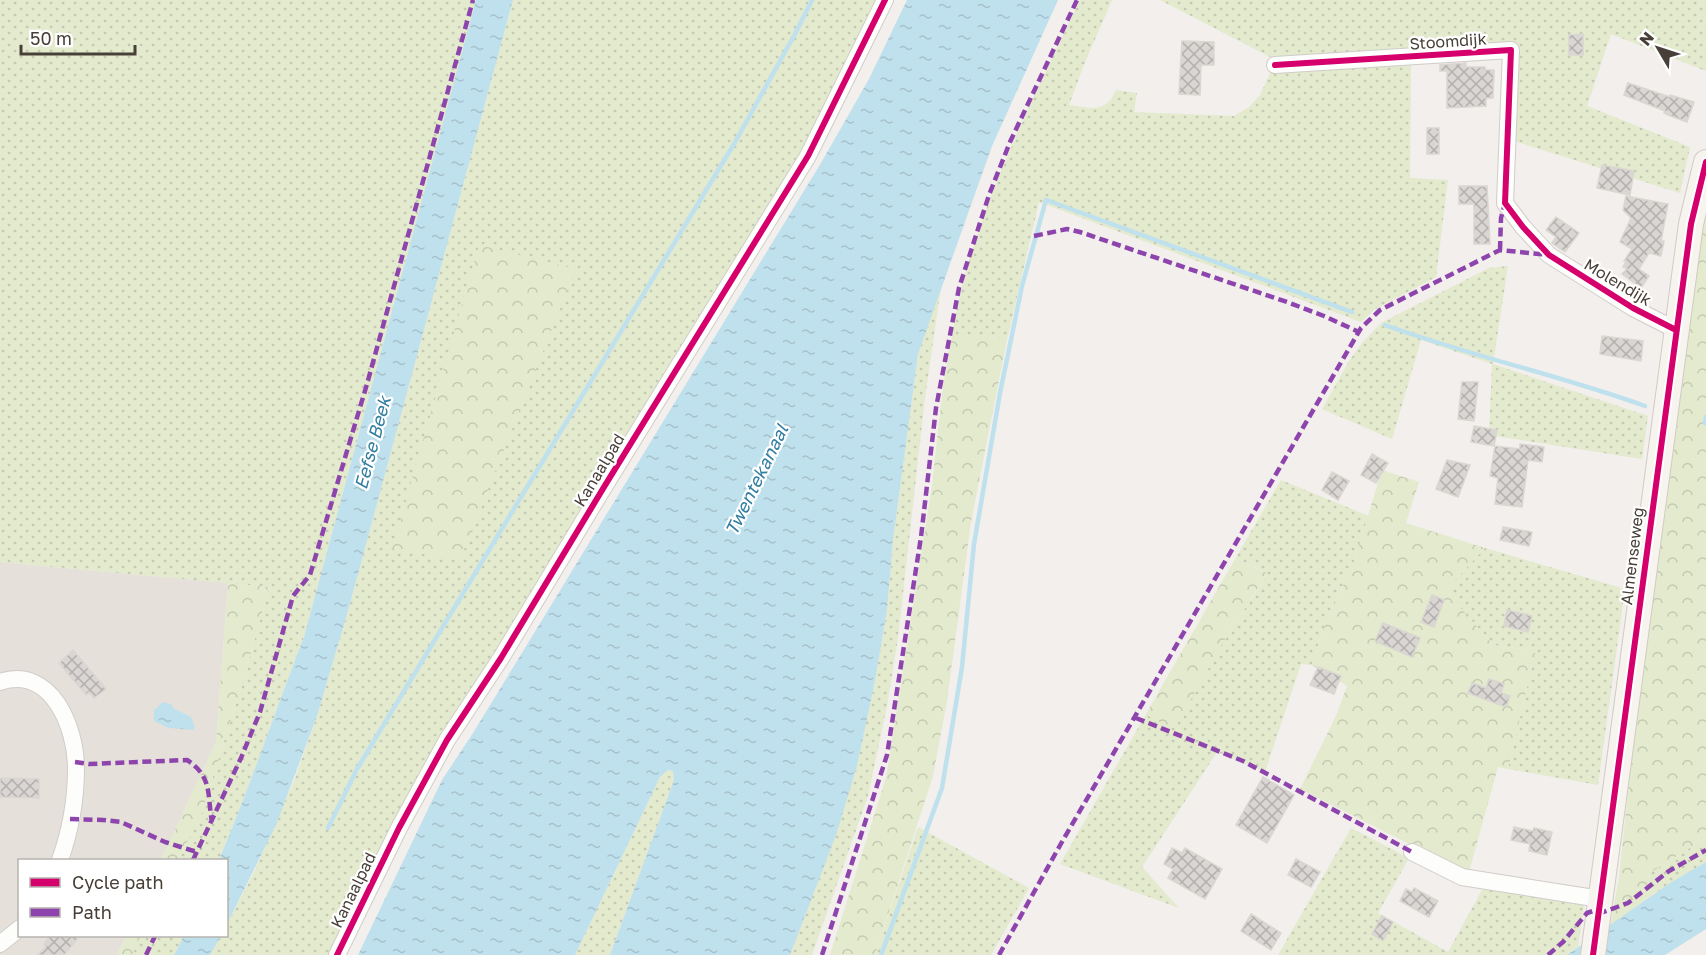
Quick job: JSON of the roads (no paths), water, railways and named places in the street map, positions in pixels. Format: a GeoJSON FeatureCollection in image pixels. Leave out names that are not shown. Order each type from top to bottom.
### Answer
{"type":"FeatureCollection","features":[{"type":"Feature","properties":{"kind":"main road","name":"Almenseweg"},"geometry":{"type":"LineString","coordinates":[[1593,955],[1690,224],[1706,162]]}},
{"type":"Feature","properties":{"kind":"street","name":"Kanaalpad"},"geometry":{"type":"LineString","coordinates":[[337,955],[399,828],[447,740],[501,658],[808,156],[885,0]]}},
{"type":"Feature","properties":{"kind":"street","name":"Stoomdijk"},"geometry":{"type":"LineString","coordinates":[[1275,65],[1511,50],[1505,202],[1548,255]]}},
{"type":"Feature","properties":{"kind":"street","name":"Molendijk"},"geometry":{"type":"LineString","coordinates":[[1548,255],[1633,308],[1676,330]]}},
{"type":"Feature","properties":{"kind":"street"},"geometry":{"type":"LineString","coordinates":[[0,682],[9,679],[24,679],[38,683],[46,689],[62,713],[71,735],[76,767],[75,782],[68,838],[61,859]]}},
{"type":"Feature","properties":{"kind":"street"},"geometry":{"type":"LineString","coordinates":[[1413,852],[1462,878],[1600,899]]}},
{"type":"Feature","properties":{"kind":"street"},"geometry":{"type":"LineString","coordinates":[[0,944],[18,930]]}},
{"type":"Feature","properties":{"kind":"water","name":"Eefse Beek"},"geometry":{"type":"Polygon","coordinates":[[[476,0],[513,0],[348,611],[317,716],[276,825],[228,922],[228,859],[219,859],[304,637],[476,0]]]}},
{"type":"Feature","properties":{"kind":"water","name":"Twentekanaal"},"geometry":{"type":"Polygon","coordinates":[[[907,0],[1058,0],[992,146],[918,354],[893,540],[887,610],[857,766],[836,835],[790,955],[610,955],[674,780],[673,771],[668,770],[660,777],[575,955],[358,955],[442,780],[473,733],[821,163],[869,79],[907,0]]]}},
{"type":"Feature","properties":{"kind":"water"},"geometry":{"type":"Polygon","coordinates":[[[163,702],[171,704],[173,708],[191,717],[195,727],[193,730],[169,728],[154,721],[154,710],[163,702]]]}},
{"type":"Feature","properties":{"kind":"water"},"geometry":{"type":"Polygon","coordinates":[[[1706,862],[1706,929],[1665,955],[1567,955],[1670,883],[1706,862]]]}},
{"type":"Feature","properties":{"kind":"water"},"geometry":{"type":"Polygon","coordinates":[[[183,937],[220,937],[210,955],[174,955],[183,937]]]}},
{"type":"Feature","properties":{"kind":"waterway"},"geometry":{"type":"LineString","coordinates":[[328,828],[357,769],[734,144],[812,0]]}},
{"type":"Feature","properties":{"kind":"waterway"},"geometry":{"type":"LineString","coordinates":[[881,955],[942,788],[962,667],[974,544],[1000,393],[1022,286],[1046,200],[1352,312]]}},
{"type":"Feature","properties":{"kind":"waterway"},"geometry":{"type":"LineString","coordinates":[[1385,325],[1645,406]]}},
{"type":"Feature","properties":{"kind":"waterway"},"geometry":{"type":"LineString","coordinates":[[1705,423],[1706,417]]}}]}
